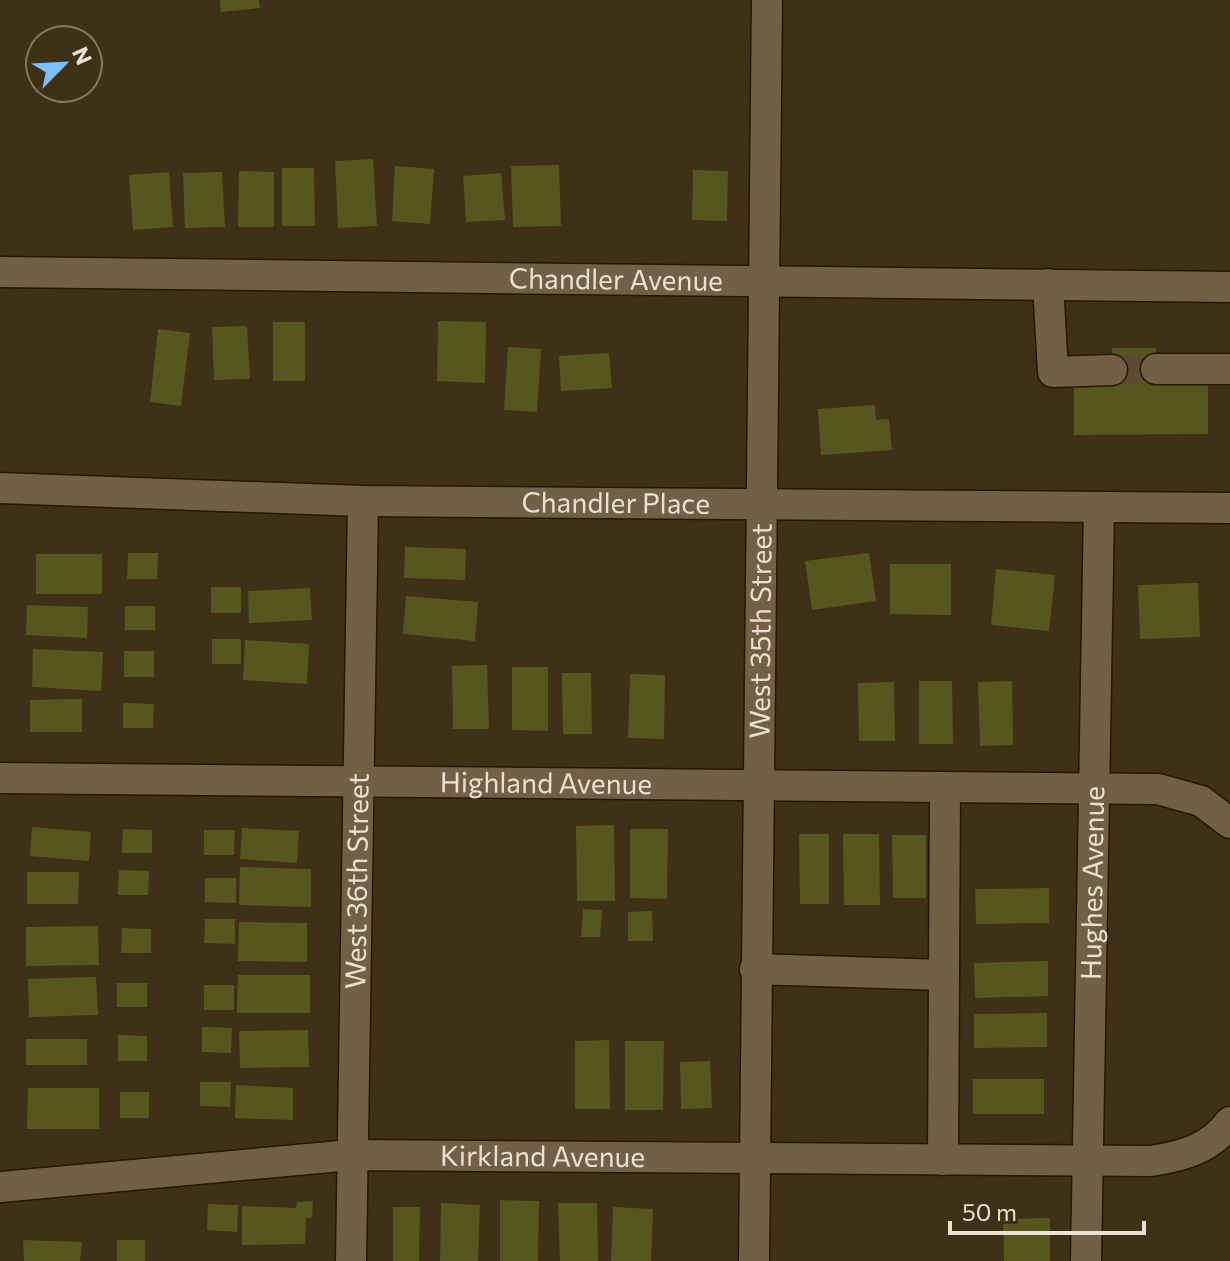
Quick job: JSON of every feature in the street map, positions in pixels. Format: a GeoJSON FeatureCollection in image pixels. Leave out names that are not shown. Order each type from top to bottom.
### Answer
{"type":"FeatureCollection","features":[{"type":"Feature","properties":{"kind":"street","name":"West 35th Street"},"geometry":{"type":"LineString","coordinates":[[754,1261],[756,785],[767,0]]}},
{"type":"Feature","properties":{"kind":"street","name":"Chandler Avenue"},"geometry":{"type":"LineString","coordinates":[[0,272],[1230,287]]}},
{"type":"Feature","properties":{"kind":"street"},"geometry":{"type":"LineString","coordinates":[[1048,284],[1053,372],[1112,370]]}},
{"type":"Feature","properties":{"kind":"street"},"geometry":{"type":"LineString","coordinates":[[1156,369],[1230,369]]}},
{"type":"Feature","properties":{"kind":"street","name":"Chandler Place"},"geometry":{"type":"LineString","coordinates":[[0,488],[363,501],[1230,508]]}},
{"type":"Feature","properties":{"kind":"street","name":"West 36th Street"},"geometry":{"type":"LineString","coordinates":[[351,1261],[363,501]]}},
{"type":"Feature","properties":{"kind":"street","name":"Hughes Avenue"},"geometry":{"type":"LineString","coordinates":[[1086,1261],[1099,507]]}},
{"type":"Feature","properties":{"kind":"street","name":"Highland Avenue"},"geometry":{"type":"LineString","coordinates":[[0,778],[1158,789],[1201,801],[1230,823]]}},
{"type":"Feature","properties":{"kind":"street"},"geometry":{"type":"LineString","coordinates":[[943,1160],[945,787]]}},
{"type":"Feature","properties":{"kind":"street"},"geometry":{"type":"LineString","coordinates":[[755,969],[944,975]]}},
{"type":"Feature","properties":{"kind":"street","name":"Kirkland Avenue"},"geometry":{"type":"LineString","coordinates":[[0,1187],[352,1155],[1151,1161],[1188,1155],[1223,1132],[1230,1122]]}},
{"type":"Feature","properties":{"kind":"building"},"geometry":{"type":"Polygon","coordinates":[[[220,0],[259,0],[260,8],[221,12],[220,0]]]}},
{"type":"Feature","properties":{"kind":"building"},"geometry":{"type":"Polygon","coordinates":[[[373,159],[377,226],[338,228],[335,161],[373,159]]]}},
{"type":"Feature","properties":{"kind":"building"},"geometry":{"type":"Polygon","coordinates":[[[559,165],[561,226],[513,227],[511,166],[559,165]]]}},
{"type":"Feature","properties":{"kind":"building"},"geometry":{"type":"Polygon","coordinates":[[[395,166],[434,169],[430,224],[392,221],[395,166]]]}},
{"type":"Feature","properties":{"kind":"building"},"geometry":{"type":"Polygon","coordinates":[[[282,168],[314,168],[315,226],[282,226],[282,168]]]}},
{"type":"Feature","properties":{"kind":"building"},"geometry":{"type":"Polygon","coordinates":[[[693,170],[728,171],[727,221],[692,220],[693,170]]]}},
{"type":"Feature","properties":{"kind":"building"},"geometry":{"type":"Polygon","coordinates":[[[239,171],[274,172],[274,227],[238,227],[239,171]]]}},
{"type":"Feature","properties":{"kind":"building"},"geometry":{"type":"Polygon","coordinates":[[[169,172],[173,227],[133,230],[129,175],[169,172]]]}},
{"type":"Feature","properties":{"kind":"building"},"geometry":{"type":"Polygon","coordinates":[[[222,172],[225,227],[185,228],[183,173],[222,172]]]}},
{"type":"Feature","properties":{"kind":"building"},"geometry":{"type":"Polygon","coordinates":[[[501,173],[505,220],[466,222],[463,176],[501,173]]]}},
{"type":"Feature","properties":{"kind":"building"},"geometry":{"type":"Polygon","coordinates":[[[438,321],[486,322],[485,383],[437,381],[438,321]]]}},
{"type":"Feature","properties":{"kind":"building"},"geometry":{"type":"Polygon","coordinates":[[[273,322],[305,322],[305,381],[273,381],[273,322]]]}},
{"type":"Feature","properties":{"kind":"building"},"geometry":{"type":"Polygon","coordinates":[[[247,326],[250,379],[214,380],[212,327],[247,326]]]}},
{"type":"Feature","properties":{"kind":"building"},"geometry":{"type":"Polygon","coordinates":[[[158,329],[190,333],[181,406],[150,402],[158,329]]]}},
{"type":"Feature","properties":{"kind":"building"},"geometry":{"type":"Polygon","coordinates":[[[508,347],[541,349],[537,412],[504,410],[508,347]]]}},
{"type":"Feature","properties":{"kind":"building"},"geometry":{"type":"Polygon","coordinates":[[[1112,348],[1156,348],[1156,378],[1208,378],[1208,434],[1074,435],[1074,381],[1111,381],[1112,348]]]}},
{"type":"Feature","properties":{"kind":"building"},"geometry":{"type":"Polygon","coordinates":[[[609,353],[612,388],[561,391],[559,356],[609,353]]]}},
{"type":"Feature","properties":{"kind":"building"},"geometry":{"type":"Polygon","coordinates":[[[875,405],[876,420],[889,419],[892,450],[821,455],[818,409],[875,405]]]}},
{"type":"Feature","properties":{"kind":"building"},"geometry":{"type":"Polygon","coordinates":[[[405,547],[466,549],[465,580],[404,578],[405,547]]]}},
{"type":"Feature","properties":{"kind":"building"},"geometry":{"type":"Polygon","coordinates":[[[128,553],[158,553],[157,579],[127,579],[128,553]]]}},
{"type":"Feature","properties":{"kind":"building"},"geometry":{"type":"Polygon","coordinates":[[[869,553],[876,601],[812,610],[805,561],[869,553]]]}},
{"type":"Feature","properties":{"kind":"building"},"geometry":{"type":"Polygon","coordinates":[[[36,554],[102,554],[102,594],[36,594],[36,554]]]}},
{"type":"Feature","properties":{"kind":"building"},"geometry":{"type":"Polygon","coordinates":[[[890,564],[951,564],[951,615],[890,614],[890,564]]]}},
{"type":"Feature","properties":{"kind":"building"},"geometry":{"type":"Polygon","coordinates":[[[996,569],[1055,575],[1049,631],[991,625],[996,569]]]}},
{"type":"Feature","properties":{"kind":"building"},"geometry":{"type":"Polygon","coordinates":[[[1198,583],[1200,637],[1140,639],[1138,585],[1198,583]]]}},
{"type":"Feature","properties":{"kind":"building"},"geometry":{"type":"Polygon","coordinates":[[[211,587],[241,587],[241,613],[211,613],[211,587]]]}},
{"type":"Feature","properties":{"kind":"building"},"geometry":{"type":"Polygon","coordinates":[[[310,588],[312,620],[249,623],[248,591],[310,588]]]}},
{"type":"Feature","properties":{"kind":"building"},"geometry":{"type":"Polygon","coordinates":[[[406,596],[478,602],[475,641],[403,634],[406,596]]]}},
{"type":"Feature","properties":{"kind":"building"},"geometry":{"type":"Polygon","coordinates":[[[27,605],[88,607],[87,638],[26,635],[27,605]]]}},
{"type":"Feature","properties":{"kind":"building"},"geometry":{"type":"Polygon","coordinates":[[[125,606],[155,606],[155,630],[125,630],[125,606]]]}},
{"type":"Feature","properties":{"kind":"building"},"geometry":{"type":"Polygon","coordinates":[[[212,639],[241,639],[241,664],[212,664],[212,639]]]}},
{"type":"Feature","properties":{"kind":"building"},"geometry":{"type":"Polygon","coordinates":[[[245,640],[309,644],[307,684],[243,680],[245,640]]]}},
{"type":"Feature","properties":{"kind":"building"},"geometry":{"type":"Polygon","coordinates":[[[33,649],[103,652],[101,691],[32,687],[33,649]]]}},
{"type":"Feature","properties":{"kind":"building"},"geometry":{"type":"Polygon","coordinates":[[[124,651],[154,651],[154,677],[124,677],[124,651]]]}},
{"type":"Feature","properties":{"kind":"building"},"geometry":{"type":"Polygon","coordinates":[[[487,665],[489,729],[453,729],[452,666],[487,665]]]}},
{"type":"Feature","properties":{"kind":"building"},"geometry":{"type":"Polygon","coordinates":[[[512,667],[548,667],[548,731],[512,730],[512,667]]]}},
{"type":"Feature","properties":{"kind":"building"},"geometry":{"type":"Polygon","coordinates":[[[562,673],[591,673],[592,734],[563,734],[562,673]]]}},
{"type":"Feature","properties":{"kind":"building"},"geometry":{"type":"Polygon","coordinates":[[[630,674],[665,675],[664,739],[628,738],[630,674]]]}},
{"type":"Feature","properties":{"kind":"building"},"geometry":{"type":"Polygon","coordinates":[[[919,681],[952,681],[953,744],[919,744],[919,681]]]}},
{"type":"Feature","properties":{"kind":"building"},"geometry":{"type":"Polygon","coordinates":[[[1012,681],[1013,745],[980,746],[978,682],[1012,681]]]}},
{"type":"Feature","properties":{"kind":"building"},"geometry":{"type":"Polygon","coordinates":[[[894,682],[895,741],[859,741],[858,683],[894,682]]]}},
{"type":"Feature","properties":{"kind":"building"},"geometry":{"type":"Polygon","coordinates":[[[82,699],[82,732],[30,732],[30,700],[82,699]]]}},
{"type":"Feature","properties":{"kind":"building"},"geometry":{"type":"Polygon","coordinates":[[[123,703],[154,704],[153,728],[123,728],[123,703]]]}},
{"type":"Feature","properties":{"kind":"building"},"geometry":{"type":"Polygon","coordinates":[[[614,825],[615,901],[577,901],[576,826],[614,825]]]}},
{"type":"Feature","properties":{"kind":"building"},"geometry":{"type":"Polygon","coordinates":[[[32,827],[91,832],[89,861],[30,856],[32,827]]]}},
{"type":"Feature","properties":{"kind":"building"},"geometry":{"type":"Polygon","coordinates":[[[242,828],[299,831],[297,863],[240,859],[242,828]]]}},
{"type":"Feature","properties":{"kind":"building"},"geometry":{"type":"Polygon","coordinates":[[[123,829],[152,830],[152,853],[122,853],[123,829]]]}},
{"type":"Feature","properties":{"kind":"building"},"geometry":{"type":"Polygon","coordinates":[[[630,829],[668,829],[667,899],[630,898],[630,829]]]}},
{"type":"Feature","properties":{"kind":"building"},"geometry":{"type":"Polygon","coordinates":[[[204,830],[235,830],[234,855],[204,855],[204,830]]]}},
{"type":"Feature","properties":{"kind":"building"},"geometry":{"type":"Polygon","coordinates":[[[799,834],[829,834],[829,904],[800,904],[799,834]]]}},
{"type":"Feature","properties":{"kind":"building"},"geometry":{"type":"Polygon","coordinates":[[[843,834],[879,834],[880,905],[844,905],[843,834]]]}},
{"type":"Feature","properties":{"kind":"building"},"geometry":{"type":"Polygon","coordinates":[[[892,835],[926,835],[926,898],[893,898],[892,835]]]}},
{"type":"Feature","properties":{"kind":"building"},"geometry":{"type":"Polygon","coordinates":[[[240,867],[311,869],[311,907],[239,905],[240,867]]]}},
{"type":"Feature","properties":{"kind":"building"},"geometry":{"type":"Polygon","coordinates":[[[119,870],[149,871],[148,895],[118,895],[119,870]]]}},
{"type":"Feature","properties":{"kind":"building"},"geometry":{"type":"Polygon","coordinates":[[[27,872],[79,872],[78,904],[27,904],[27,872]]]}},
{"type":"Feature","properties":{"kind":"building"},"geometry":{"type":"Polygon","coordinates":[[[205,878],[236,878],[236,903],[205,902],[205,878]]]}},
{"type":"Feature","properties":{"kind":"building"},"geometry":{"type":"Polygon","coordinates":[[[1049,888],[1049,923],[976,924],[975,889],[1049,888]]]}},
{"type":"Feature","properties":{"kind":"building"},"geometry":{"type":"Polygon","coordinates":[[[583,909],[602,910],[600,937],[581,937],[583,909]]]}},
{"type":"Feature","properties":{"kind":"building"},"geometry":{"type":"Polygon","coordinates":[[[652,911],[653,941],[628,941],[628,912],[652,911]]]}},
{"type":"Feature","properties":{"kind":"building"},"geometry":{"type":"Polygon","coordinates":[[[205,919],[235,919],[235,944],[204,943],[205,919]]]}},
{"type":"Feature","properties":{"kind":"building"},"geometry":{"type":"Polygon","coordinates":[[[239,922],[307,923],[307,962],[238,961],[239,922]]]}},
{"type":"Feature","properties":{"kind":"building"},"geometry":{"type":"Polygon","coordinates":[[[98,926],[99,965],[26,966],[26,927],[98,926]]]}},
{"type":"Feature","properties":{"kind":"building"},"geometry":{"type":"Polygon","coordinates":[[[122,928],[151,929],[151,953],[121,953],[122,928]]]}},
{"type":"Feature","properties":{"kind":"building"},"geometry":{"type":"Polygon","coordinates":[[[1048,961],[1048,996],[975,998],[974,963],[1048,961]]]}},
{"type":"Feature","properties":{"kind":"building"},"geometry":{"type":"Polygon","coordinates":[[[238,975],[310,975],[310,1013],[237,1013],[238,975]]]}},
{"type":"Feature","properties":{"kind":"building"},"geometry":{"type":"Polygon","coordinates":[[[96,977],[98,1015],[29,1017],[28,979],[96,977]]]}},
{"type":"Feature","properties":{"kind":"building"},"geometry":{"type":"Polygon","coordinates":[[[117,983],[147,983],[147,1007],[117,1007],[117,983]]]}},
{"type":"Feature","properties":{"kind":"building"},"geometry":{"type":"Polygon","coordinates":[[[204,985],[234,985],[234,1010],[204,1010],[204,985]]]}},
{"type":"Feature","properties":{"kind":"building"},"geometry":{"type":"Polygon","coordinates":[[[1047,1013],[1047,1047],[974,1048],[974,1014],[1047,1013]]]}},
{"type":"Feature","properties":{"kind":"building"},"geometry":{"type":"Polygon","coordinates":[[[202,1027],[232,1028],[231,1053],[202,1052],[202,1027]]]}},
{"type":"Feature","properties":{"kind":"building"},"geometry":{"type":"Polygon","coordinates":[[[308,1030],[309,1067],[240,1068],[239,1031],[308,1030]]]}},
{"type":"Feature","properties":{"kind":"building"},"geometry":{"type":"Polygon","coordinates":[[[118,1035],[147,1036],[147,1061],[118,1061],[118,1035]]]}},
{"type":"Feature","properties":{"kind":"building"},"geometry":{"type":"Polygon","coordinates":[[[26,1039],[87,1039],[87,1065],[26,1065],[26,1039]]]}},
{"type":"Feature","properties":{"kind":"building"},"geometry":{"type":"Polygon","coordinates":[[[609,1040],[610,1109],[575,1109],[575,1041],[609,1040]]]}},
{"type":"Feature","properties":{"kind":"building"},"geometry":{"type":"Polygon","coordinates":[[[625,1041],[664,1041],[663,1110],[625,1110],[625,1041]]]}},
{"type":"Feature","properties":{"kind":"building"},"geometry":{"type":"Polygon","coordinates":[[[710,1061],[712,1108],[681,1109],[680,1062],[710,1061]]]}},
{"type":"Feature","properties":{"kind":"building"},"geometry":{"type":"Polygon","coordinates":[[[973,1079],[1044,1079],[1044,1114],[973,1114],[973,1079]]]}},
{"type":"Feature","properties":{"kind":"building"},"geometry":{"type":"Polygon","coordinates":[[[200,1082],[231,1082],[230,1107],[200,1106],[200,1082]]]}},
{"type":"Feature","properties":{"kind":"building"},"geometry":{"type":"Polygon","coordinates":[[[236,1085],[293,1088],[293,1120],[235,1118],[236,1085]]]}},
{"type":"Feature","properties":{"kind":"building"},"geometry":{"type":"Polygon","coordinates":[[[28,1088],[99,1088],[99,1129],[27,1129],[28,1088]]]}},
{"type":"Feature","properties":{"kind":"building"},"geometry":{"type":"Polygon","coordinates":[[[120,1092],[149,1092],[149,1118],[120,1118],[120,1092]]]}},
{"type":"Feature","properties":{"kind":"building"},"geometry":{"type":"Polygon","coordinates":[[[500,1200],[539,1201],[538,1261],[500,1261],[500,1200]]]}},
{"type":"Feature","properties":{"kind":"building"},"geometry":{"type":"Polygon","coordinates":[[[313,1201],[312,1218],[306,1218],[305,1244],[242,1245],[242,1206],[296,1208],[297,1202],[313,1201]]]}},
{"type":"Feature","properties":{"kind":"building"},"geometry":{"type":"Polygon","coordinates":[[[441,1203],[480,1205],[478,1261],[440,1261],[441,1203]]]}},
{"type":"Feature","properties":{"kind":"building"},"geometry":{"type":"Polygon","coordinates":[[[558,1203],[597,1203],[598,1261],[560,1261],[558,1203]]]}},
{"type":"Feature","properties":{"kind":"building"},"geometry":{"type":"Polygon","coordinates":[[[208,1204],[238,1205],[237,1232],[207,1230],[208,1204]]]}},
{"type":"Feature","properties":{"kind":"building"},"geometry":{"type":"Polygon","coordinates":[[[393,1207],[420,1207],[419,1261],[393,1261],[393,1207]]]}},
{"type":"Feature","properties":{"kind":"building"},"geometry":{"type":"Polygon","coordinates":[[[613,1207],[653,1209],[651,1261],[611,1261],[613,1207]]]}},
{"type":"Feature","properties":{"kind":"building"},"geometry":{"type":"Polygon","coordinates":[[[1050,1218],[1050,1261],[1004,1261],[1003,1219],[1050,1218]]]}},
{"type":"Feature","properties":{"kind":"building"},"geometry":{"type":"Polygon","coordinates":[[[23,1240],[82,1242],[80,1261],[24,1261],[23,1240]]]}},
{"type":"Feature","properties":{"kind":"building"},"geometry":{"type":"Polygon","coordinates":[[[117,1240],[145,1240],[145,1261],[117,1261],[117,1240]]]}},
{"type":"Feature","properties":{"kind":"tunnel"},"geometry":{"type":"LineString","coordinates":[[1112,370],[1156,369]]}}]}
